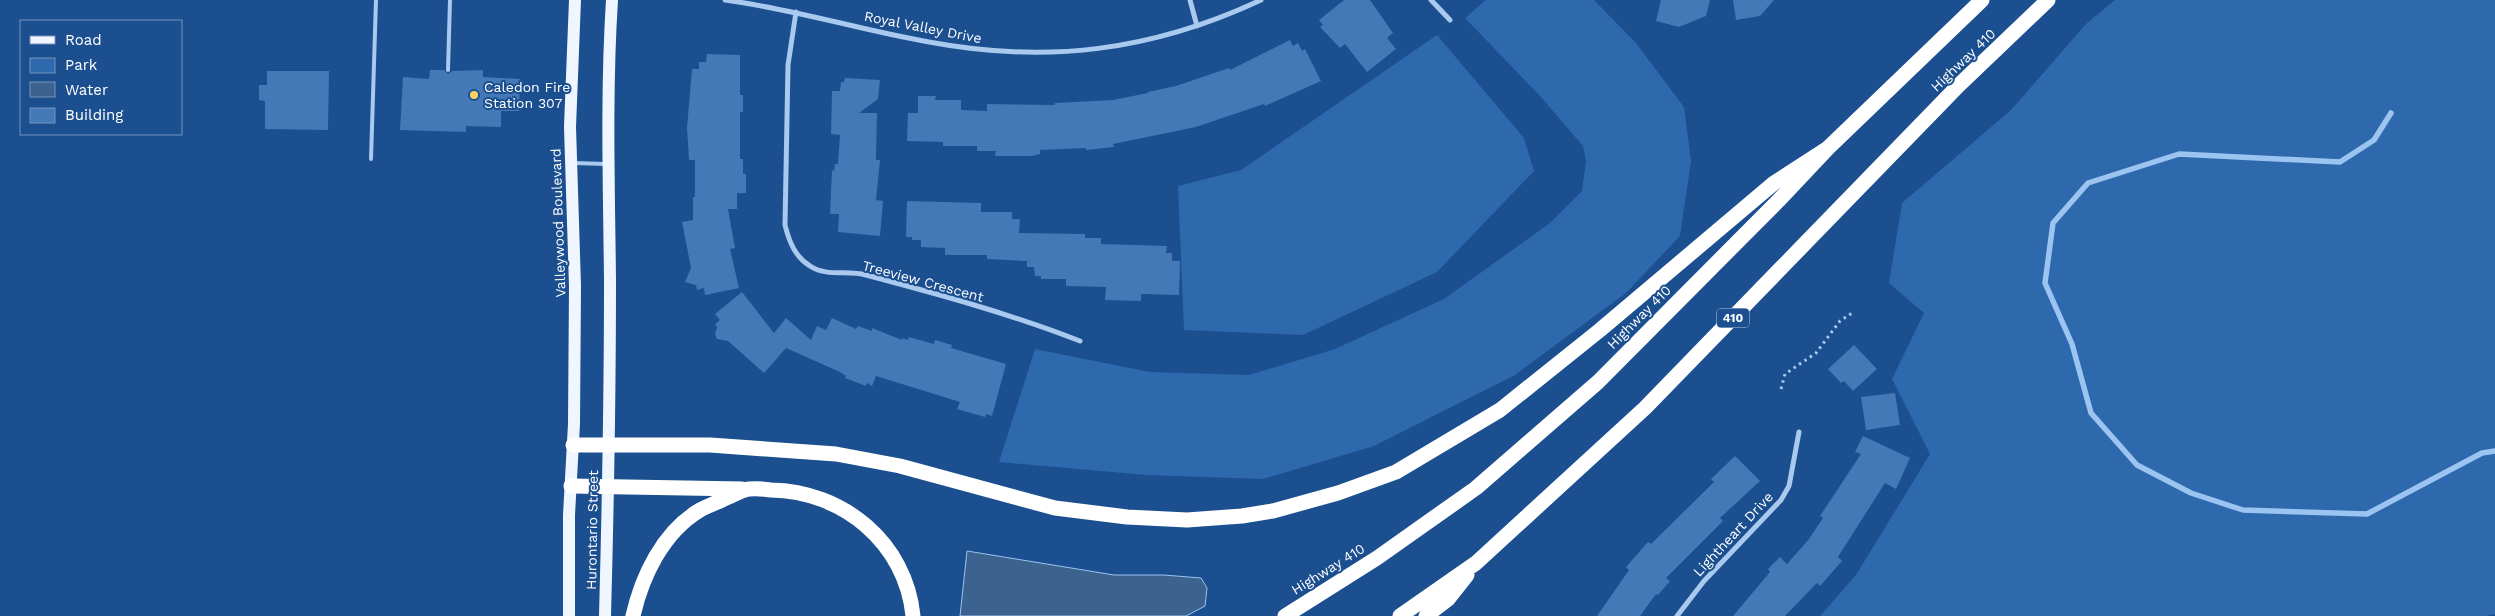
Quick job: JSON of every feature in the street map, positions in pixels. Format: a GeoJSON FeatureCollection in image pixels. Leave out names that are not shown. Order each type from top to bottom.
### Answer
{"type":"FeatureCollection","features":[{"type":"Feature","properties":{"kind":"highway","name":"Highway 410"},"geometry":{"type":"LineString","coordinates":[[1285,616],[1377,558],[1476,488],[1598,382],[1779,200],[1828,148],[1982,0]]}},
{"type":"Feature","properties":{"kind":"highway","name":"Highway 410"},"geometry":{"type":"LineString","coordinates":[[1400,616],[1476,562],[1645,408],[1959,85],[2048,0]]}},
{"type":"Feature","properties":{"kind":"highway"},"geometry":{"type":"LineString","coordinates":[[573,445],[710,445],[836,454],[900,466],[1055,508],[1128,516],[1187,520],[1242,516],[1273,511],[1338,493],[1396,472],[1500,410],[1600,330],[1774,183],[1828,148]]}},
{"type":"Feature","properties":{"kind":"highway"},"geometry":{"type":"LineString","coordinates":[[571,486],[783,490],[812,494],[833,503],[859,518],[876,534],[890,551],[908,588],[913,616]]}},
{"type":"Feature","properties":{"kind":"highway"},"geometry":{"type":"LineString","coordinates":[[632,616],[637,595],[659,550],[677,529],[700,510],[748,489]]}},
{"type":"Feature","properties":{"kind":"highway"},"geometry":{"type":"LineString","coordinates":[[1426,616],[1448,598],[1476,562]]}},
{"type":"Feature","properties":{"kind":"main road","name":"Valleywood Boulevard"},"geometry":{"type":"LineString","coordinates":[[573,445],[575,286],[571,162],[575,0]]}},
{"type":"Feature","properties":{"kind":"main road"},"geometry":{"type":"LineString","coordinates":[[609,445],[610,279],[607,164],[612,0]]}},
{"type":"Feature","properties":{"kind":"main road","name":"Hurontario Street"},"geometry":{"type":"LineString","coordinates":[[570,616],[573,445]]}},
{"type":"Feature","properties":{"kind":"main road","name":"Hurontario Street"},"geometry":{"type":"LineString","coordinates":[[605,616],[609,445]]}},
{"type":"Feature","properties":{"kind":"street","name":"Royal Valley Drive"},"geometry":{"type":"LineString","coordinates":[[725,0],[796,12],[928,42],[1000,52],[1027,53],[1071,52],[1113,48],[1170,36],[1261,0]]}},
{"type":"Feature","properties":{"kind":"street"},"geometry":{"type":"LineString","coordinates":[[1190,0],[1197,26]]}},
{"type":"Feature","properties":{"kind":"street"},"geometry":{"type":"LineString","coordinates":[[1431,0],[1450,20]]}},
{"type":"Feature","properties":{"kind":"street","name":"Treeview Crescent"},"geometry":{"type":"LineString","coordinates":[[796,12],[788,65],[785,225],[789,242],[798,257],[810,267],[825,272],[863,274],[1030,322],[1080,342]]}},
{"type":"Feature","properties":{"kind":"street","name":"Lightheart Drive"},"geometry":{"type":"LineString","coordinates":[[1677,616],[1704,581],[1781,500],[1789,486],[1800,432]]}},
{"type":"Feature","properties":{"kind":"lane"},"geometry":{"type":"LineString","coordinates":[[371,159],[376,0]]}},
{"type":"Feature","properties":{"kind":"lane"},"geometry":{"type":"LineString","coordinates":[[448,70],[450,0]]}},
{"type":"Feature","properties":{"kind":"lane"},"geometry":{"type":"LineString","coordinates":[[571,162],[607,164]]}},
{"type":"Feature","properties":{"kind":"path"},"geometry":{"type":"LineString","coordinates":[[1781,389],[1786,374],[1816,353],[1840,321],[1852,312]]}},
{"type":"Feature","properties":{"kind":"green space"},"geometry":{"type":"Polygon","coordinates":[[[1486,0],[1594,0],[1636,43],[1684,107],[1691,161],[1680,236],[1626,293],[1515,375],[1374,446],[1263,479],[1146,475],[999,462],[1035,349],[1150,372],[1249,375],[1335,349],[1444,299],[1550,223],[1582,191],[1586,161],[1583,146],[1540,96],[1465,18],[1486,0]]]}},
{"type":"Feature","properties":{"kind":"green space"},"geometry":{"type":"Polygon","coordinates":[[[2115,0],[2495,0],[2495,614],[2485,616],[1820,616],[1856,575],[1930,454],[1892,379],[1924,313],[1889,283],[1902,203],[2011,110],[2086,24],[2115,0]]]}},
{"type":"Feature","properties":{"kind":"green space"},"geometry":{"type":"Polygon","coordinates":[[[1437,35],[1524,138],[1534,171],[1437,272],[1303,335],[1184,330],[1178,186],[1241,170],[1437,35]]]}},
{"type":"Feature","properties":{"kind":"water"},"geometry":{"type":"Polygon","coordinates":[[[967,551],[1114,575],[1164,575],[1201,578],[1207,588],[1205,606],[1186,616],[960,616],[967,551]]]}},
{"type":"Feature","properties":{"kind":"building"},"geometry":{"type":"Polygon","coordinates":[[[1344,0],[1370,0],[1393,33],[1387,38],[1396,49],[1367,72],[1345,44],[1340,48],[1320,27],[1323,25],[1319,20],[1344,0]]]}},
{"type":"Feature","properties":{"kind":"building"},"geometry":{"type":"Polygon","coordinates":[[[1661,0],[1710,0],[1706,16],[1679,27],[1656,21],[1661,0]]]}},
{"type":"Feature","properties":{"kind":"building"},"geometry":{"type":"Polygon","coordinates":[[[1733,0],[1774,0],[1760,16],[1736,20],[1733,0]]]}},
{"type":"Feature","properties":{"kind":"building"},"geometry":{"type":"Polygon","coordinates":[[[1290,40],[1293,46],[1298,43],[1302,51],[1305,49],[1321,81],[1265,106],[1264,104],[1196,127],[1113,144],[1114,147],[1086,150],[1086,148],[1040,150],[1040,154],[1032,156],[995,156],[996,151],[977,151],[977,146],[943,146],[943,142],[907,141],[908,113],[918,113],[918,96],[936,96],[935,100],[961,100],[961,110],[987,111],[987,104],[1055,105],[1055,103],[1113,100],[1176,86],[1229,68],[1230,70],[1290,40]]]}},
{"type":"Feature","properties":{"kind":"building"},"geometry":{"type":"Polygon","coordinates":[[[707,54],[740,55],[740,95],[743,95],[743,112],[740,112],[740,159],[743,159],[743,174],[746,174],[746,193],[737,193],[737,209],[728,209],[735,248],[730,249],[739,288],[705,295],[704,288],[697,290],[696,285],[685,282],[691,268],[682,222],[693,220],[693,197],[695,197],[695,160],[689,160],[687,128],[692,69],[699,69],[699,62],[706,62],[707,54]]]}},
{"type":"Feature","properties":{"kind":"building","name":"Caledon Fire Station 307"},"geometry":{"type":"Polygon","coordinates":[[[430,70],[444,70],[448,74],[452,71],[483,70],[483,77],[520,79],[519,111],[501,111],[501,127],[466,126],[466,132],[400,130],[403,77],[429,79],[430,70]]]}},
{"type":"Feature","properties":{"kind":"building"},"geometry":{"type":"Polygon","coordinates":[[[267,71],[329,71],[328,130],[265,129],[265,101],[259,100],[259,85],[267,85],[267,71]]]}},
{"type":"Feature","properties":{"kind":"building"},"geometry":{"type":"Polygon","coordinates":[[[845,78],[880,80],[878,99],[859,113],[877,113],[876,160],[880,160],[876,200],[883,201],[880,236],[838,232],[839,214],[830,214],[832,170],[834,171],[835,164],[838,164],[840,135],[831,134],[832,91],[840,91],[841,82],[844,82],[845,78]]]}},
{"type":"Feature","properties":{"kind":"building"},"geometry":{"type":"Polygon","coordinates":[[[907,201],[981,203],[981,212],[1012,212],[1012,219],[1020,219],[1019,233],[1085,234],[1085,238],[1101,238],[1101,244],[1167,246],[1166,253],[1172,253],[1172,261],[1180,261],[1179,295],[1141,294],[1141,301],[1105,300],[1106,287],[1066,286],[1066,279],[1041,279],[1041,276],[1035,276],[1034,267],[1027,267],[1027,261],[987,259],[987,255],[945,255],[945,248],[921,247],[921,240],[912,240],[912,237],[906,237],[907,201]]]}},
{"type":"Feature","properties":{"kind":"building"},"geometry":{"type":"Polygon","coordinates":[[[742,292],[774,333],[786,318],[811,340],[817,326],[826,330],[832,318],[856,329],[858,326],[872,331],[872,328],[902,340],[902,338],[908,340],[909,337],[934,344],[935,340],[952,345],[951,348],[1006,364],[992,416],[986,414],[985,417],[957,409],[960,402],[876,376],[872,386],[867,383],[866,386],[845,378],[846,376],[840,372],[786,348],[764,373],[728,341],[717,339],[715,334],[717,327],[715,324],[720,320],[715,314],[742,292]]]}},
{"type":"Feature","properties":{"kind":"building"},"geometry":{"type":"Polygon","coordinates":[[[1854,345],[1877,369],[1853,391],[1844,381],[1841,383],[1828,369],[1854,345]]]}},
{"type":"Feature","properties":{"kind":"building"},"geometry":{"type":"Polygon","coordinates":[[[1895,393],[1900,425],[1866,430],[1861,397],[1895,393]]]}},
{"type":"Feature","properties":{"kind":"building"},"geometry":{"type":"Polygon","coordinates":[[[1863,436],[1910,458],[1896,489],[1885,483],[1838,557],[1842,561],[1820,586],[1817,583],[1785,616],[1733,616],[1770,572],[1768,569],[1780,557],[1787,564],[1809,539],[1823,518],[1820,516],[1861,454],[1855,452],[1863,436]]]}},
{"type":"Feature","properties":{"kind":"building"},"geometry":{"type":"Polygon","coordinates":[[[1735,456],[1760,481],[1720,518],[1723,521],[1666,578],[1670,581],[1658,595],[1656,594],[1640,616],[1597,616],[1629,570],[1626,567],[1648,542],[1651,544],[1714,482],[1711,479],[1735,456]]]}},
{"type":"Feature","properties":{"kind":"waterway"},"geometry":{"type":"LineString","coordinates":[[2391,113],[2374,140],[2340,162],[2179,154],[2088,183],[2053,223],[2045,283],[2072,344],[2091,413],[2137,465],[2191,493],[2243,510],[2367,514],[2482,453],[2495,451]]}},
{"type":"Feature","properties":{"kind":"place","name":"Caledon Fire Station 307"},"geometry":{"type":"Point","coordinates":[474,95]}}]}
